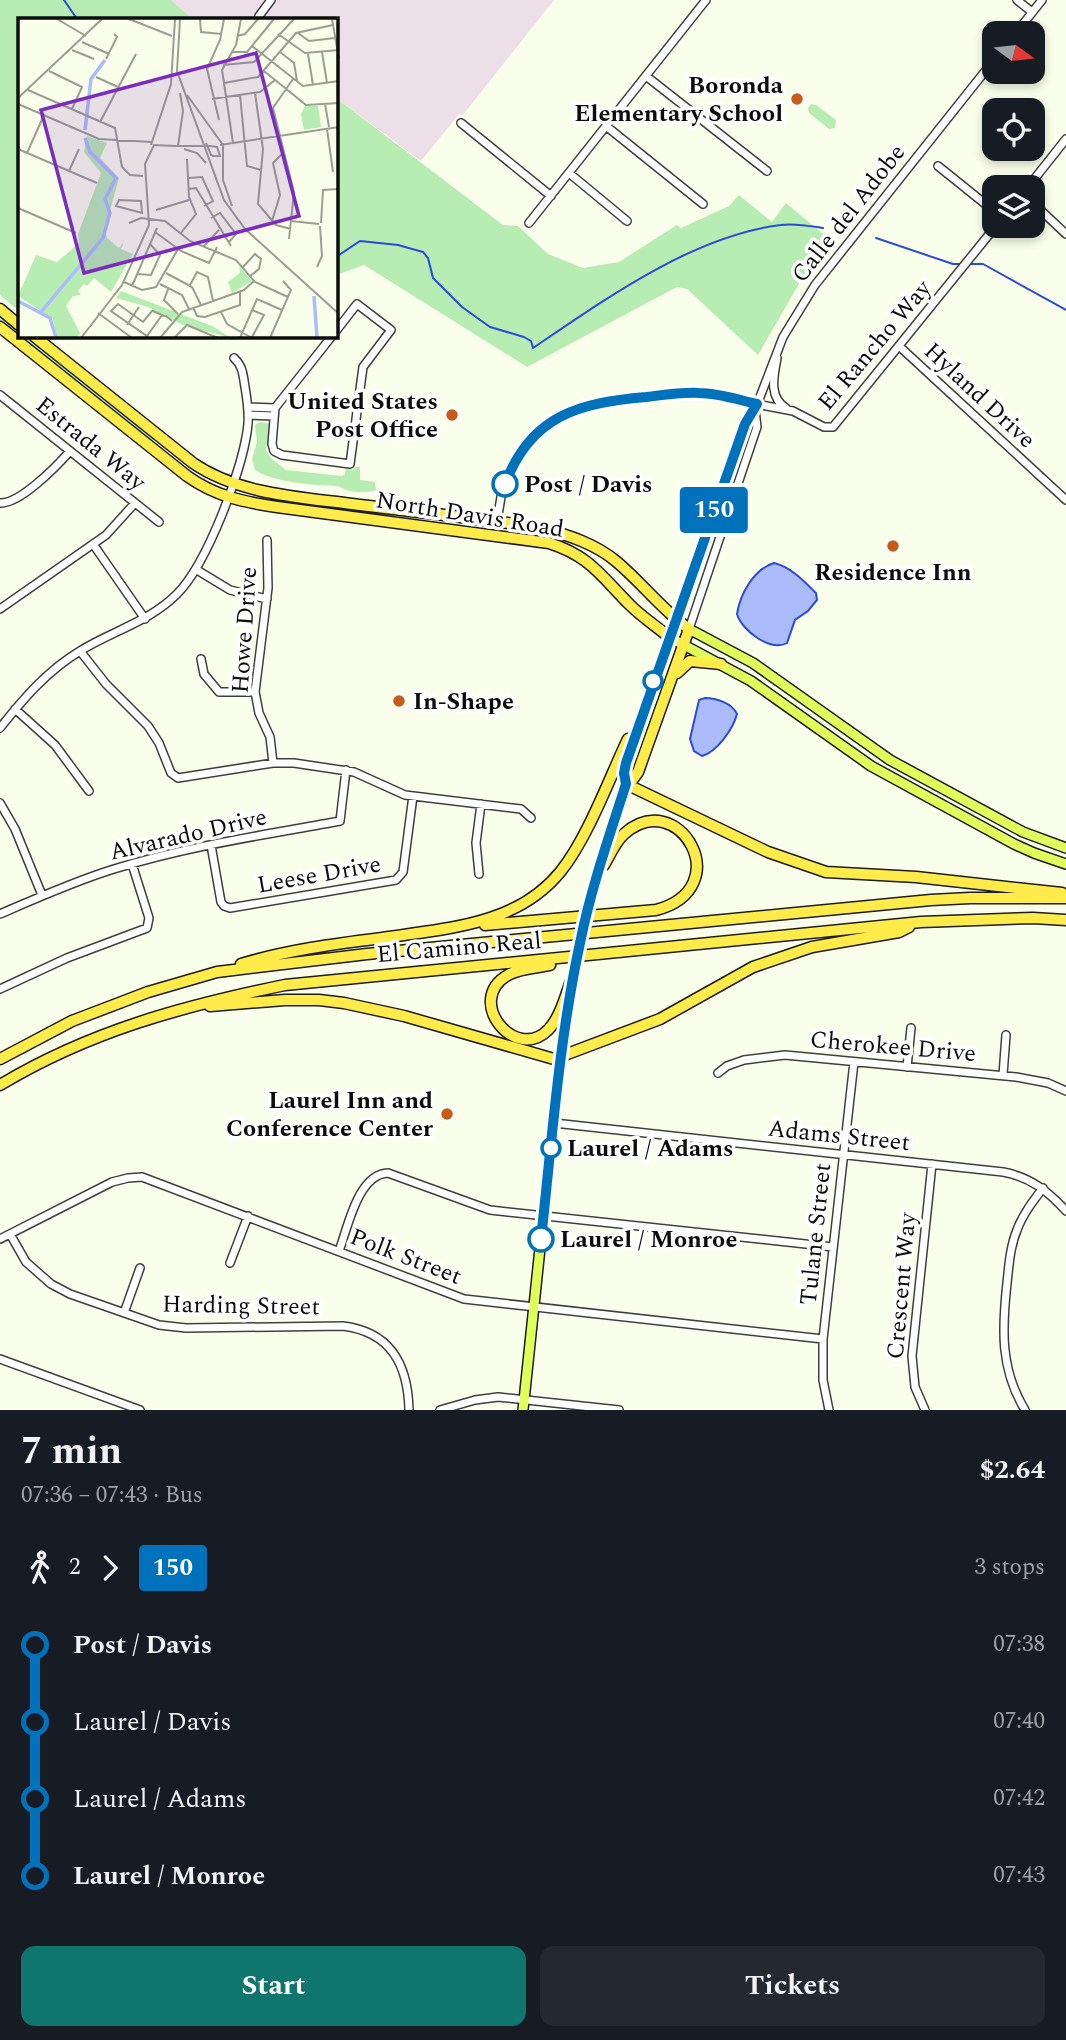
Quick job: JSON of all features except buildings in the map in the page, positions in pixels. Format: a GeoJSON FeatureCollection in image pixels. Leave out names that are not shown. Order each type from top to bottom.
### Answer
{"type":"FeatureCollection","features":[{"type":"Feature","properties":{"kind":"highway"},"geometry":{"type":"LineString","coordinates":[[0,309],[18,324]]}},
{"type":"Feature","properties":{"kind":"highway","name":"North Davis Road"},"geometry":{"type":"LineString","coordinates":[[0,327],[205,489],[227,497],[277,507],[483,533],[559,546],[580,555],[631,606],[669,636]]}},
{"type":"Feature","properties":{"kind":"highway","name":"North Davis Road"},"geometry":{"type":"LineString","coordinates":[[37,338],[193,463],[212,475],[232,483],[299,497],[497,521],[563,534],[605,553],[689,629]]}},
{"type":"Feature","properties":{"kind":"highway"},"geometry":{"type":"LineString","coordinates":[[597,955],[509,974],[499,983],[492,997],[496,1022],[516,1037],[532,1038],[542,1035],[555,1019],[573,976],[589,902],[626,784],[638,772],[689,629]]}},
{"type":"Feature","properties":{"kind":"highway"},"geometry":{"type":"LineString","coordinates":[[626,784],[626,763],[669,636]]}},
{"type":"Feature","properties":{"kind":"highway"},"geometry":{"type":"LineString","coordinates":[[672,679],[690,661],[721,664]]}},
{"type":"Feature","properties":{"kind":"highway"},"geometry":{"type":"LineString","coordinates":[[216,972],[288,951],[474,924],[529,901],[561,871],[587,829],[646,700]]}},
{"type":"Feature","properties":{"kind":"highway"},"geometry":{"type":"LineString","coordinates":[[626,784],[768,852],[826,872],[916,877],[1046,890],[1066,896]]}},
{"type":"Feature","properties":{"kind":"highway"},"geometry":{"type":"LineString","coordinates":[[451,928],[667,907],[684,897],[692,886],[697,872],[695,852],[689,839],[674,826],[660,822],[641,824],[617,841],[594,884]]}},
{"type":"Feature","properties":{"kind":"highway","name":"El Camino Real"},"geometry":{"type":"LineString","coordinates":[[0,1059],[36,1038],[84,1016],[148,992],[216,972],[367,954],[931,900],[1066,896]]}},
{"type":"Feature","properties":{"kind":"highway","name":"El Camino Real"},"geometry":{"type":"LineString","coordinates":[[0,1085],[127,1024],[216,999],[285,985],[921,922],[1033,918],[1066,920]]}},
{"type":"Feature","properties":{"kind":"highway"},"geometry":{"type":"LineString","coordinates":[[171,1012],[248,1002],[319,1000],[370,1007],[545,1057],[560,1058],[660,1019],[753,967],[812,947],[899,932],[921,922]]}},
{"type":"Feature","properties":{"kind":"main road"},"geometry":{"type":"LineString","coordinates":[[669,636],[676,619]]}},
{"type":"Feature","properties":{"kind":"main road","name":"North Davis Road"},"geometry":{"type":"LineString","coordinates":[[689,629],[753,663],[890,760],[1023,832],[1066,848]]}},
{"type":"Feature","properties":{"kind":"main road","name":"North Davis Road"},"geometry":{"type":"LineString","coordinates":[[669,636],[751,681],[880,771],[1014,844],[1066,864]]}},
{"type":"Feature","properties":{"kind":"main road"},"geometry":{"type":"LineString","coordinates":[[523,1410],[560,1058],[573,976]]}},
{"type":"Feature","properties":{"kind":"street"},"geometry":{"type":"LineString","coordinates":[[259,16],[271,0]]}},
{"type":"Feature","properties":{"kind":"street"},"geometry":{"type":"LineString","coordinates":[[529,223],[706,0]]}},
{"type":"Feature","properties":{"kind":"street"},"geometry":{"type":"LineString","coordinates":[[1017,0],[1032,12]]}},
{"type":"Feature","properties":{"kind":"street"},"geometry":{"type":"LineString","coordinates":[[1025,21],[1042,0]]}},
{"type":"Feature","properties":{"kind":"street","name":"Calle del Adobe"},"geometry":{"type":"LineString","coordinates":[[756,407],[783,337],[805,299],[982,75]]}},
{"type":"Feature","properties":{"kind":"street"},"geometry":{"type":"LineString","coordinates":[[646,76],[767,171]]}},
{"type":"Feature","properties":{"kind":"street"},"geometry":{"type":"LineString","coordinates":[[461,123],[551,196]]}},
{"type":"Feature","properties":{"kind":"street"},"geometry":{"type":"LineString","coordinates":[[606,126],[703,204]]}},
{"type":"Feature","properties":{"kind":"street"},"geometry":{"type":"LineString","coordinates":[[1038,175],[1066,139]]}},
{"type":"Feature","properties":{"kind":"street"},"geometry":{"type":"LineString","coordinates":[[938,166],[982,201]]}},
{"type":"Feature","properties":{"kind":"street"},"geometry":{"type":"LineString","coordinates":[[569,173],[627,221]]}},
{"type":"Feature","properties":{"kind":"street"},"geometry":{"type":"LineString","coordinates":[[1045,214],[1066,234]]}},
{"type":"Feature","properties":{"kind":"street","name":"El Rancho Way"},"geometry":{"type":"LineString","coordinates":[[497,521],[502,491],[518,456],[546,426],[572,410],[606,401],[698,393],[756,407],[793,411],[824,428],[833,427],[986,238]]}},
{"type":"Feature","properties":{"kind":"street"},"geometry":{"type":"LineString","coordinates":[[330,338],[274,412],[272,443],[278,453],[287,457],[350,464],[362,367],[391,330],[357,304],[338,328]]}},
{"type":"Feature","properties":{"kind":"street"},"geometry":{"type":"LineString","coordinates":[[783,337],[774,390],[777,401],[793,411]]}},
{"type":"Feature","properties":{"kind":"street","name":"Hyland Drive"},"geometry":{"type":"LineString","coordinates":[[900,347],[1066,500]]}},
{"type":"Feature","properties":{"kind":"street"},"geometry":{"type":"LineString","coordinates":[[0,728],[38,683],[80,651],[145,618],[173,598],[197,570],[208,550],[244,447],[248,411],[241,365],[234,358]]}},
{"type":"Feature","properties":{"kind":"street","name":"Estrada Way"},"geometry":{"type":"LineString","coordinates":[[0,395],[159,522]]}},
{"type":"Feature","properties":{"kind":"street"},"geometry":{"type":"LineString","coordinates":[[676,619],[745,424],[756,407]]}},
{"type":"Feature","properties":{"kind":"street"},"geometry":{"type":"LineString","coordinates":[[689,629],[757,428],[756,407]]}},
{"type":"Feature","properties":{"kind":"street"},"geometry":{"type":"LineString","coordinates":[[248,411],[274,412]]}},
{"type":"Feature","properties":{"kind":"street"},"geometry":{"type":"LineString","coordinates":[[0,503],[11,500],[42,479],[70,451]]}},
{"type":"Feature","properties":{"kind":"street"},"geometry":{"type":"LineString","coordinates":[[0,608],[93,544],[117,525],[135,503]]}},
{"type":"Feature","properties":{"kind":"street","name":"Howe Drive"},"geometry":{"type":"LineString","coordinates":[[267,540],[269,573],[256,692],[259,713],[270,737],[272,763]]}},
{"type":"Feature","properties":{"kind":"street"},"geometry":{"type":"LineString","coordinates":[[93,544],[145,618]]}},
{"type":"Feature","properties":{"kind":"street"},"geometry":{"type":"LineString","coordinates":[[197,570],[230,590],[267,599]]}},
{"type":"Feature","properties":{"kind":"street"},"geometry":{"type":"LineString","coordinates":[[80,651],[101,679],[148,726],[175,777],[272,763],[346,770],[366,776],[392,791],[521,809],[531,818]]}},
{"type":"Feature","properties":{"kind":"street"},"geometry":{"type":"LineString","coordinates":[[201,659],[203,673],[219,692],[256,692]]}},
{"type":"Feature","properties":{"kind":"street"},"geometry":{"type":"LineString","coordinates":[[15,709],[50,739],[89,791]]}},
{"type":"Feature","properties":{"kind":"street","name":"Alvarado Drive"},"geometry":{"type":"LineString","coordinates":[[0,914],[43,895],[132,864],[211,845],[340,821],[346,770]]}},
{"type":"Feature","properties":{"kind":"street","name":"Leese Drive"},"geometry":{"type":"LineString","coordinates":[[211,845],[221,902],[227,908],[396,880],[403,872],[413,796]]}},
{"type":"Feature","properties":{"kind":"street"},"geometry":{"type":"LineString","coordinates":[[0,803],[15,830],[43,895]]}},
{"type":"Feature","properties":{"kind":"street"},"geometry":{"type":"LineString","coordinates":[[478,874],[476,843],[481,804]]}},
{"type":"Feature","properties":{"kind":"street"},"geometry":{"type":"LineString","coordinates":[[0,989],[67,958],[147,928],[149,918],[132,864]]}},
{"type":"Feature","properties":{"kind":"street"},"geometry":{"type":"LineString","coordinates":[[907,1067],[911,1028]]}},
{"type":"Feature","properties":{"kind":"street"},"geometry":{"type":"LineString","coordinates":[[1003,1075],[1006,1035]]}},
{"type":"Feature","properties":{"kind":"street","name":"Cherokee Drive"},"geometry":{"type":"LineString","coordinates":[[718,1073],[732,1063],[769,1055],[1003,1075],[1034,1080],[1066,1091]]}},
{"type":"Feature","properties":{"kind":"street","name":"Tulane Street"},"geometry":{"type":"LineString","coordinates":[[829,1410],[823,1380],[823,1339],[854,1062]]}},
{"type":"Feature","properties":{"kind":"street","name":"Adams Street"},"geometry":{"type":"LineString","coordinates":[[554,1123],[1011,1173],[1043,1188],[1066,1211]]}},
{"type":"Feature","properties":{"kind":"street","name":"Crescent Way"},"geometry":{"type":"LineString","coordinates":[[925,1410],[914,1381],[912,1356],[932,1164]]}},
{"type":"Feature","properties":{"kind":"street"},"geometry":{"type":"LineString","coordinates":[[339,1251],[366,1184],[383,1173],[409,1180],[484,1209],[833,1247]]}},
{"type":"Feature","properties":{"kind":"street","name":"Polk Street"},"geometry":{"type":"LineString","coordinates":[[0,1239],[112,1182],[133,1177],[156,1181],[464,1299],[823,1339]]}},
{"type":"Feature","properties":{"kind":"street"},"geometry":{"type":"LineString","coordinates":[[1025,1410],[1008,1371],[1003,1324],[1014,1237],[1025,1213],[1043,1188]]}},
{"type":"Feature","properties":{"kind":"street"},"geometry":{"type":"LineString","coordinates":[[230,1264],[248,1216]]}},
{"type":"Feature","properties":{"kind":"street","name":"Harding Street"},"geometry":{"type":"LineString","coordinates":[[10,1234],[26,1262],[47,1282],[65,1292],[159,1325],[178,1328],[338,1326],[360,1330],[381,1340],[396,1356],[407,1381],[409,1410]]}},
{"type":"Feature","properties":{"kind":"street"},"geometry":{"type":"LineString","coordinates":[[124,1313],[140,1268]]}},
{"type":"Feature","properties":{"kind":"street"},"geometry":{"type":"LineString","coordinates":[[0,1359],[140,1410]]}},
{"type":"Feature","properties":{"kind":"street"},"geometry":{"type":"LineString","coordinates":[[440,1410],[486,1398],[524,1399],[619,1410]]}},
{"type":"Feature","properties":{"kind":"shaded area"},"geometry":{"type":"Polygon","coordinates":[[[171,0],[554,0],[462,116],[459,114],[421,161],[338,99],[338,18],[192,18],[171,0]]]}},
{"type":"Feature","properties":{"kind":"green space"},"geometry":{"type":"Polygon","coordinates":[[[0,0],[171,0],[192,18],[18,18],[18,310],[0,295],[0,0]]]}},
{"type":"Feature","properties":{"kind":"green space"},"geometry":{"type":"Polygon","coordinates":[[[338,100],[503,225],[518,226],[548,254],[583,268],[619,262],[677,225],[681,228],[729,206],[739,195],[772,222],[786,203],[833,242],[803,277],[758,355],[687,289],[677,287],[527,367],[364,265],[338,274],[338,100]]]}},
{"type":"Feature","properties":{"kind":"green space"},"geometry":{"type":"Polygon","coordinates":[[[811,104],[836,120],[835,128],[829,129],[809,113],[811,104]]]}},
{"type":"Feature","properties":{"kind":"green space"},"geometry":{"type":"Polygon","coordinates":[[[0,315],[18,330],[18,336],[0,322],[0,315]]]}},
{"type":"Feature","properties":{"kind":"green space"},"geometry":{"type":"Polygon","coordinates":[[[20,338],[29,338],[155,438],[152,442],[20,338]]]}},
{"type":"Feature","properties":{"kind":"green space"},"geometry":{"type":"Polygon","coordinates":[[[260,422],[270,424],[266,450],[271,458],[286,470],[342,476],[346,469],[354,470],[355,467],[360,467],[360,480],[375,482],[376,491],[357,492],[338,486],[295,482],[273,478],[255,470],[252,459],[257,442],[255,425],[260,422]]]}},
{"type":"Feature","properties":{"kind":"water"},"geometry":{"type":"Polygon","coordinates":[[[774,563],[802,579],[816,593],[817,600],[795,620],[787,643],[780,645],[765,642],[751,633],[737,614],[741,598],[754,576],[774,563]]]}},
{"type":"Feature","properties":{"kind":"water"},"geometry":{"type":"Polygon","coordinates":[[[705,698],[723,702],[737,714],[724,739],[702,756],[694,751],[690,739],[699,700],[705,698]]]}},
{"type":"Feature","properties":{"kind":"waterway"},"geometry":{"type":"LineString","coordinates":[[64,0],[76,18]]}},
{"type":"Feature","properties":{"kind":"waterway"},"geometry":{"type":"LineString","coordinates":[[338,256],[360,241],[398,245],[423,252],[428,258],[433,278],[462,307],[490,327],[531,341],[533,348],[651,272],[716,242],[748,231],[781,225],[823,228]]}},
{"type":"Feature","properties":{"kind":"waterway"},"geometry":{"type":"LineString","coordinates":[[876,238],[953,264],[962,264]]}},
{"type":"Feature","properties":{"kind":"waterway"},"geometry":{"type":"LineString","coordinates":[[971,264],[983,264],[1066,310]]}},
{"type":"Feature","properties":{"kind":"bus line","name":"150"},"geometry":{"type":"LineString","coordinates":[[505,484],[518,456],[538,432],[561,416],[584,406],[597,402],[698,393],[757,404],[745,424],[646,700],[626,763],[626,784],[589,902],[562,1043],[541,1239]]}},
{"type":"Feature","properties":{"kind":"place","name":"Boronda Elementary School"},"geometry":{"type":"Point","coordinates":[797,99]}},
{"type":"Feature","properties":{"kind":"place","name":"United States Post Office"},"geometry":{"type":"Point","coordinates":[452,415]}},
{"type":"Feature","properties":{"kind":"place","name":"Post / Davis"},"geometry":{"type":"Point","coordinates":[505,484]}},
{"type":"Feature","properties":{"kind":"place","name":"Residence Inn"},"geometry":{"type":"Point","coordinates":[893,546]}},
{"type":"Feature","properties":{"kind":"place","name":"In-Shape"},"geometry":{"type":"Point","coordinates":[399,701]}},
{"type":"Feature","properties":{"kind":"place","name":"Laurel Inn and Conference Center"},"geometry":{"type":"Point","coordinates":[447,1114]}},
{"type":"Feature","properties":{"kind":"place","name":"Laurel / Adams"},"geometry":{"type":"Point","coordinates":[551,1148]}},
{"type":"Feature","properties":{"kind":"place","name":"Laurel / Monroe"},"geometry":{"type":"Point","coordinates":[541,1239]}}]}
